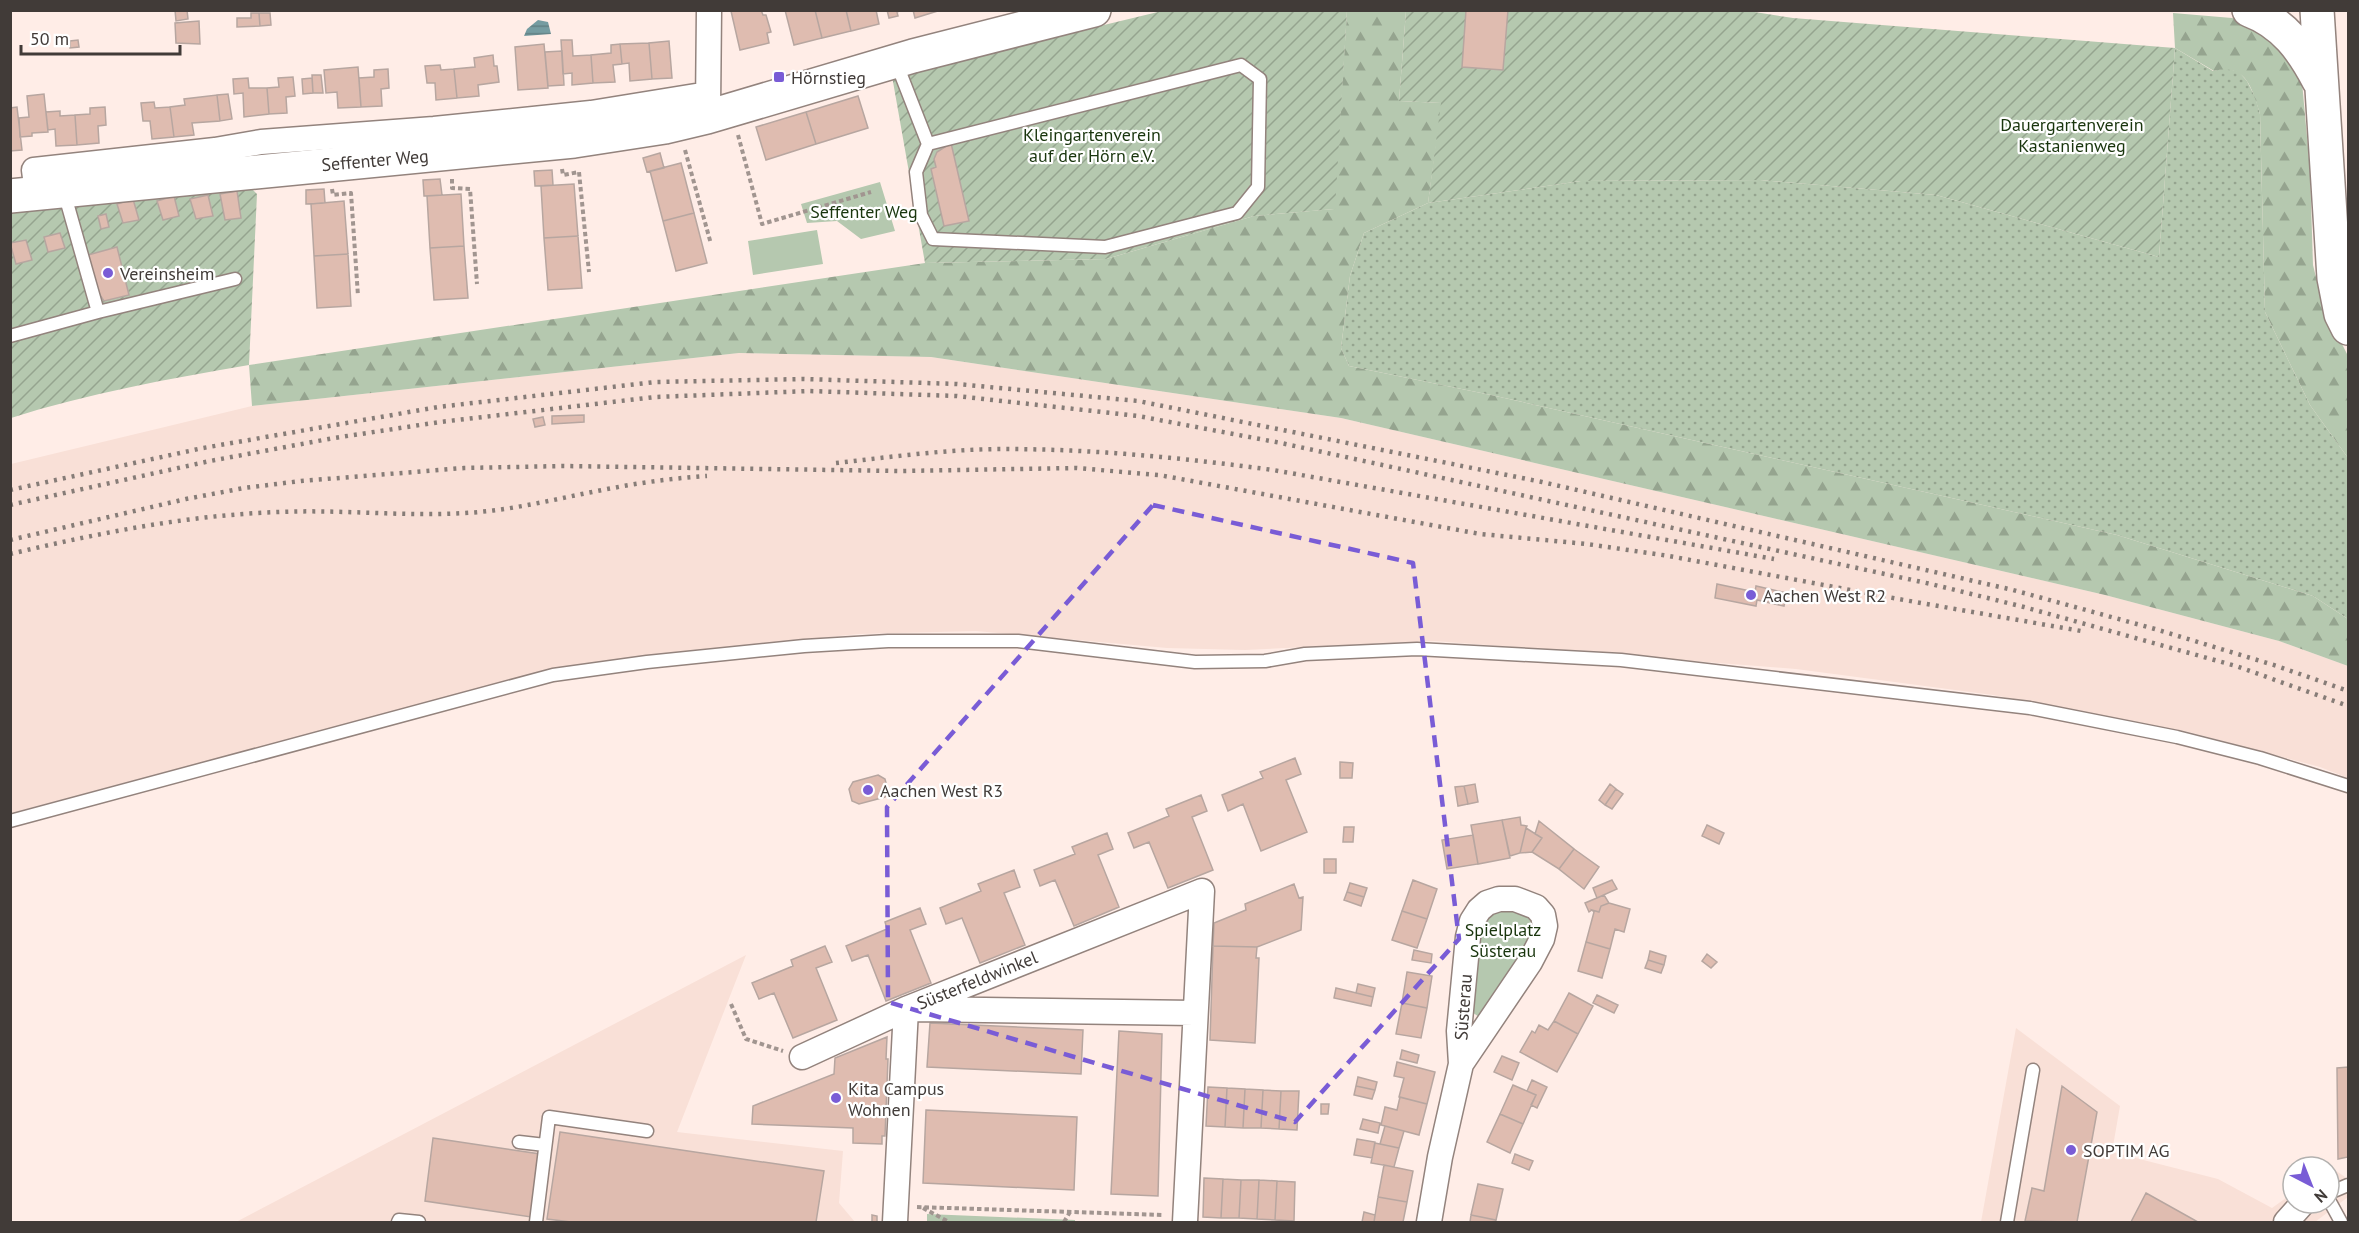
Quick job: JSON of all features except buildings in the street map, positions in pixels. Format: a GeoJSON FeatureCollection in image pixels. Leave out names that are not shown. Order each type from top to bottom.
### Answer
{"type":"FeatureCollection","features":[{"type":"Feature","properties":{"kind":"main road","name":"Seffenter Weg"},"geometry":{"type":"LineString","coordinates":[[37,193],[574,141],[664,127],[716,107],[1094,10]]}},
{"type":"Feature","properties":{"kind":"main road"},"geometry":{"type":"LineString","coordinates":[[2249,10],[2286,31],[2304,53],[2320,83]]}},
{"type":"Feature","properties":{"kind":"main road"},"geometry":{"type":"LineString","coordinates":[[2317,10],[2334,278],[2341,314],[2349,328]]}},
{"type":"Feature","properties":{"kind":"street"},"geometry":{"type":"LineString","coordinates":[[709,10],[716,107]]}},
{"type":"Feature","properties":{"kind":"street","name":"Süsterfeldwinkel"},"geometry":{"type":"LineString","coordinates":[[906,1009],[1202,891],[1194,1013],[1186,1219]]}},
{"type":"Feature","properties":{"kind":"street","name":"Süsterau"},"geometry":{"type":"LineString","coordinates":[[1429,1222],[1440,1157],[1461,1064],[1459,1032],[1468,937],[1472,921],[1487,903],[1498,899],[1515,899],[1536,907],[1543,915],[1545,926],[1542,939],[1530,962],[1461,1064]]}},
{"type":"Feature","properties":{"kind":"street"},"geometry":{"type":"LineString","coordinates":[[802,1057],[906,1009],[896,1215]]}},
{"type":"Feature","properties":{"kind":"street","name":"Süsterfeldwinkel"},"geometry":{"type":"LineString","coordinates":[[906,1009],[1194,1013]]}},
{"type":"Feature","properties":{"kind":"lane"},"geometry":{"type":"LineString","coordinates":[[896,61],[928,144],[916,172],[921,215],[933,239],[1106,247],[1237,213],[1258,187],[1260,80],[1241,65],[928,144]]}},
{"type":"Feature","properties":{"kind":"lane"},"geometry":{"type":"LineString","coordinates":[[37,193],[98,312]]}},
{"type":"Feature","properties":{"kind":"lane"},"geometry":{"type":"LineString","coordinates":[[10,336],[235,279]]}},
{"type":"Feature","properties":{"kind":"lane"},"geometry":{"type":"LineString","coordinates":[[10,820],[553,675],[647,662],[781,648],[888,641],[1018,641],[1195,662],[1265,661],[1305,654],[1417,649],[1621,660],[2030,708],[2188,739],[2260,758],[2349,786]]}},
{"type":"Feature","properties":{"kind":"lane"},"geometry":{"type":"LineString","coordinates":[[2007,1222],[2033,1071]]}},
{"type":"Feature","properties":{"kind":"lane"},"geometry":{"type":"LineString","coordinates":[[536,1222],[549,1117],[647,1131]]}},
{"type":"Feature","properties":{"kind":"lane"},"geometry":{"type":"LineString","coordinates":[[519,1142],[545,1145]]}},
{"type":"Feature","properties":{"kind":"lane"},"geometry":{"type":"LineString","coordinates":[[398,1222],[399,1220],[419,1222]]}},
{"type":"Feature","properties":{"kind":"path"},"geometry":{"type":"LineString","coordinates":[[716,107],[762,224],[871,192]]}},
{"type":"Feature","properties":{"kind":"path"},"geometry":{"type":"LineString","coordinates":[[685,149],[711,244]]}},
{"type":"Feature","properties":{"kind":"path"},"geometry":{"type":"LineString","coordinates":[[579,172],[589,272]]}},
{"type":"Feature","properties":{"kind":"path"},"geometry":{"type":"LineString","coordinates":[[470,189],[477,284]]}},
{"type":"Feature","properties":{"kind":"path"},"geometry":{"type":"LineString","coordinates":[[351,193],[358,297]]}},
{"type":"Feature","properties":{"kind":"path"},"geometry":{"type":"LineString","coordinates":[[731,1004],[746,1039],[802,1057]]}},
{"type":"Feature","properties":{"kind":"path"},"geometry":{"type":"LineString","coordinates":[[922,1207],[949,1222]]}},
{"type":"Feature","properties":{"kind":"path"},"geometry":{"type":"LineString","coordinates":[[896,1215],[922,1207],[1186,1219]]}},
{"type":"Feature","properties":{"kind":"path"},"geometry":{"type":"LineString","coordinates":[[1064,1222],[1070,1212]]}},
{"type":"Feature","properties":{"kind":"highlighted area"},"geometry":{"type":"Polygon","coordinates":[[[1153,505],[1413,563],[1459,939],[1295,1122],[888,1002],[887,807],[1153,505]]]}},
{"type":"Feature","properties":{"kind":"shaded area"},"geometry":{"type":"Polygon","coordinates":[[[739,353],[931,357],[1341,418],[2105,595],[2279,641],[2348,666],[2348,778],[2320,767],[2189,732],[1993,695],[1796,669],[1435,641],[1245,650],[1167,648],[976,631],[858,634],[606,661],[496,684],[11,813],[11,464],[252,406],[739,353]]]}},
{"type":"Feature","properties":{"kind":"shaded area"},"geometry":{"type":"Polygon","coordinates":[[[746,955],[677,1132],[843,1151],[839,1203],[855,1222],[236,1222],[746,955]]]}},
{"type":"Feature","properties":{"kind":"shaded area"},"geometry":{"type":"Polygon","coordinates":[[[2016,1028],[2120,1106],[2112,1152],[2218,1179],[2272,1208],[2281,1202],[2281,1215],[2324,1215],[2315,1222],[1981,1222],[2016,1028]]]}},
{"type":"Feature","properties":{"kind":"shaded area"},"geometry":{"type":"Polygon","coordinates":[[[2341,1174],[2348,1179],[2348,1197],[2341,1202],[2341,1174]]]}},
{"type":"Feature","properties":{"kind":"green space","name":"Dauergartenverein Kastanienweg"},"geometry":{"type":"Polygon","coordinates":[[[1742,10],[1793,18],[2175,48],[2159,257],[1936,195],[1760,180],[1581,181],[1428,203],[1441,103],[1399,101],[1406,11],[1742,10]]]}},
{"type":"Feature","properties":{"kind":"green space","name":"Kleingartenverein auf der Hörn e.V."},"geometry":{"type":"Polygon","coordinates":[[[1162,11],[1347,11],[1335,209],[1254,216],[1106,259],[925,263],[892,76],[1162,11]]]}},
{"type":"Feature","properties":{"kind":"green space"},"geometry":{"type":"Polygon","coordinates":[[[1347,11],[1406,11],[1399,101],[1442,103],[1428,203],[1364,233],[1350,276],[1341,348],[1349,366],[1491,395],[2117,535],[2313,596],[2348,619],[2348,666],[2279,641],[2105,595],[1341,418],[931,357],[739,353],[252,406],[249,365],[925,263],[1106,259],[1254,216],[1334,209],[1347,11]]]}},
{"type":"Feature","properties":{"kind":"green space"},"geometry":{"type":"Polygon","coordinates":[[[2173,13],[2232,18],[2257,23],[2301,71],[2310,170],[2313,265],[2323,306],[2348,356],[2348,458],[2310,405],[2265,312],[2260,114],[2254,95],[2241,74],[2225,69],[2214,71],[2175,48],[2173,13]]]}},
{"type":"Feature","properties":{"kind":"green space"},"geometry":{"type":"Polygon","coordinates":[[[2175,48],[2213,71],[2226,68],[2239,72],[2247,81],[2255,97],[2260,114],[2265,312],[2310,405],[2348,458],[2348,619],[2313,596],[2117,535],[1491,395],[1349,366],[1341,348],[1350,276],[1364,233],[1428,203],[1581,181],[1760,180],[1936,195],[2159,257],[2175,48]]]}},
{"type":"Feature","properties":{"kind":"green space","name":"Seffenter Weg"},"geometry":{"type":"Polygon","coordinates":[[[880,182],[895,231],[861,239],[837,221],[807,223],[801,204],[880,182]]]}},
{"type":"Feature","properties":{"kind":"green space"},"geometry":{"type":"Polygon","coordinates":[[[249,186],[257,194],[249,365],[99,394],[11,418],[10,210],[249,186]]]}},
{"type":"Feature","properties":{"kind":"green space"},"geometry":{"type":"Polygon","coordinates":[[[817,230],[823,264],[753,275],[748,241],[817,230]]]}},
{"type":"Feature","properties":{"kind":"green space","name":"Spielplatz Süsterau"},"geometry":{"type":"Polygon","coordinates":[[[1500,910],[1527,914],[1534,922],[1533,937],[1482,1019],[1469,1010],[1477,937],[1488,916],[1500,910]]]}},
{"type":"Feature","properties":{"kind":"green space"},"geometry":{"type":"Polygon","coordinates":[[[927,1214],[1075,1220],[1075,1222],[927,1222],[927,1214]]]}},
{"type":"Feature","properties":{"kind":"water"},"geometry":{"type":"Polygon","coordinates":[[[538,20],[548,22],[551,34],[524,36],[527,29],[538,20]]]}},
{"type":"Feature","properties":{"kind":"railway"},"geometry":{"type":"LineString","coordinates":[[10,490],[203,448],[438,407],[655,382],[804,379],[957,384],[1138,401],[1542,482],[2013,590],[2155,629],[2277,666],[2348,691]]}},
{"type":"Feature","properties":{"kind":"railway"},"geometry":{"type":"LineString","coordinates":[[10,505],[210,461],[334,438],[440,422],[655,397],[809,391],[957,396],[1138,416],[1281,443],[1931,584],[2024,607],[2236,666],[2348,706]]}},
{"type":"Feature","properties":{"kind":"railway"},"geometry":{"type":"LineString","coordinates":[[836,463],[983,449],[1105,452],[1173,458],[1273,470],[1774,559]]}},
{"type":"Feature","properties":{"kind":"railway"},"geometry":{"type":"LineString","coordinates":[[10,540],[186,499],[244,488],[301,481],[464,468],[563,466],[901,471],[1076,468],[1159,475],[1480,534],[1587,544],[1669,556],[2081,631]]}},
{"type":"Feature","properties":{"kind":"railway"},"geometry":{"type":"LineString","coordinates":[[10,554],[110,532],[211,517],[304,511],[429,514],[479,512],[529,505],[636,484],[707,476]]}},
{"type":"Feature","properties":{"kind":"place","name":"Hörnstieg"},"geometry":{"type":"Point","coordinates":[779,77]}},
{"type":"Feature","properties":{"kind":"place","name":"Vereinsheim"},"geometry":{"type":"Point","coordinates":[108,273]}},
{"type":"Feature","properties":{"kind":"place","name":"Aachen West R2"},"geometry":{"type":"Point","coordinates":[1751,595]}},
{"type":"Feature","properties":{"kind":"place","name":"Aachen West R3"},"geometry":{"type":"Point","coordinates":[868,790]}},
{"type":"Feature","properties":{"kind":"place","name":"Kita Campus Wohnen"},"geometry":{"type":"Point","coordinates":[836,1098]}},
{"type":"Feature","properties":{"kind":"place","name":"SOPTIM AG"},"geometry":{"type":"Point","coordinates":[2071,1150]}}]}
